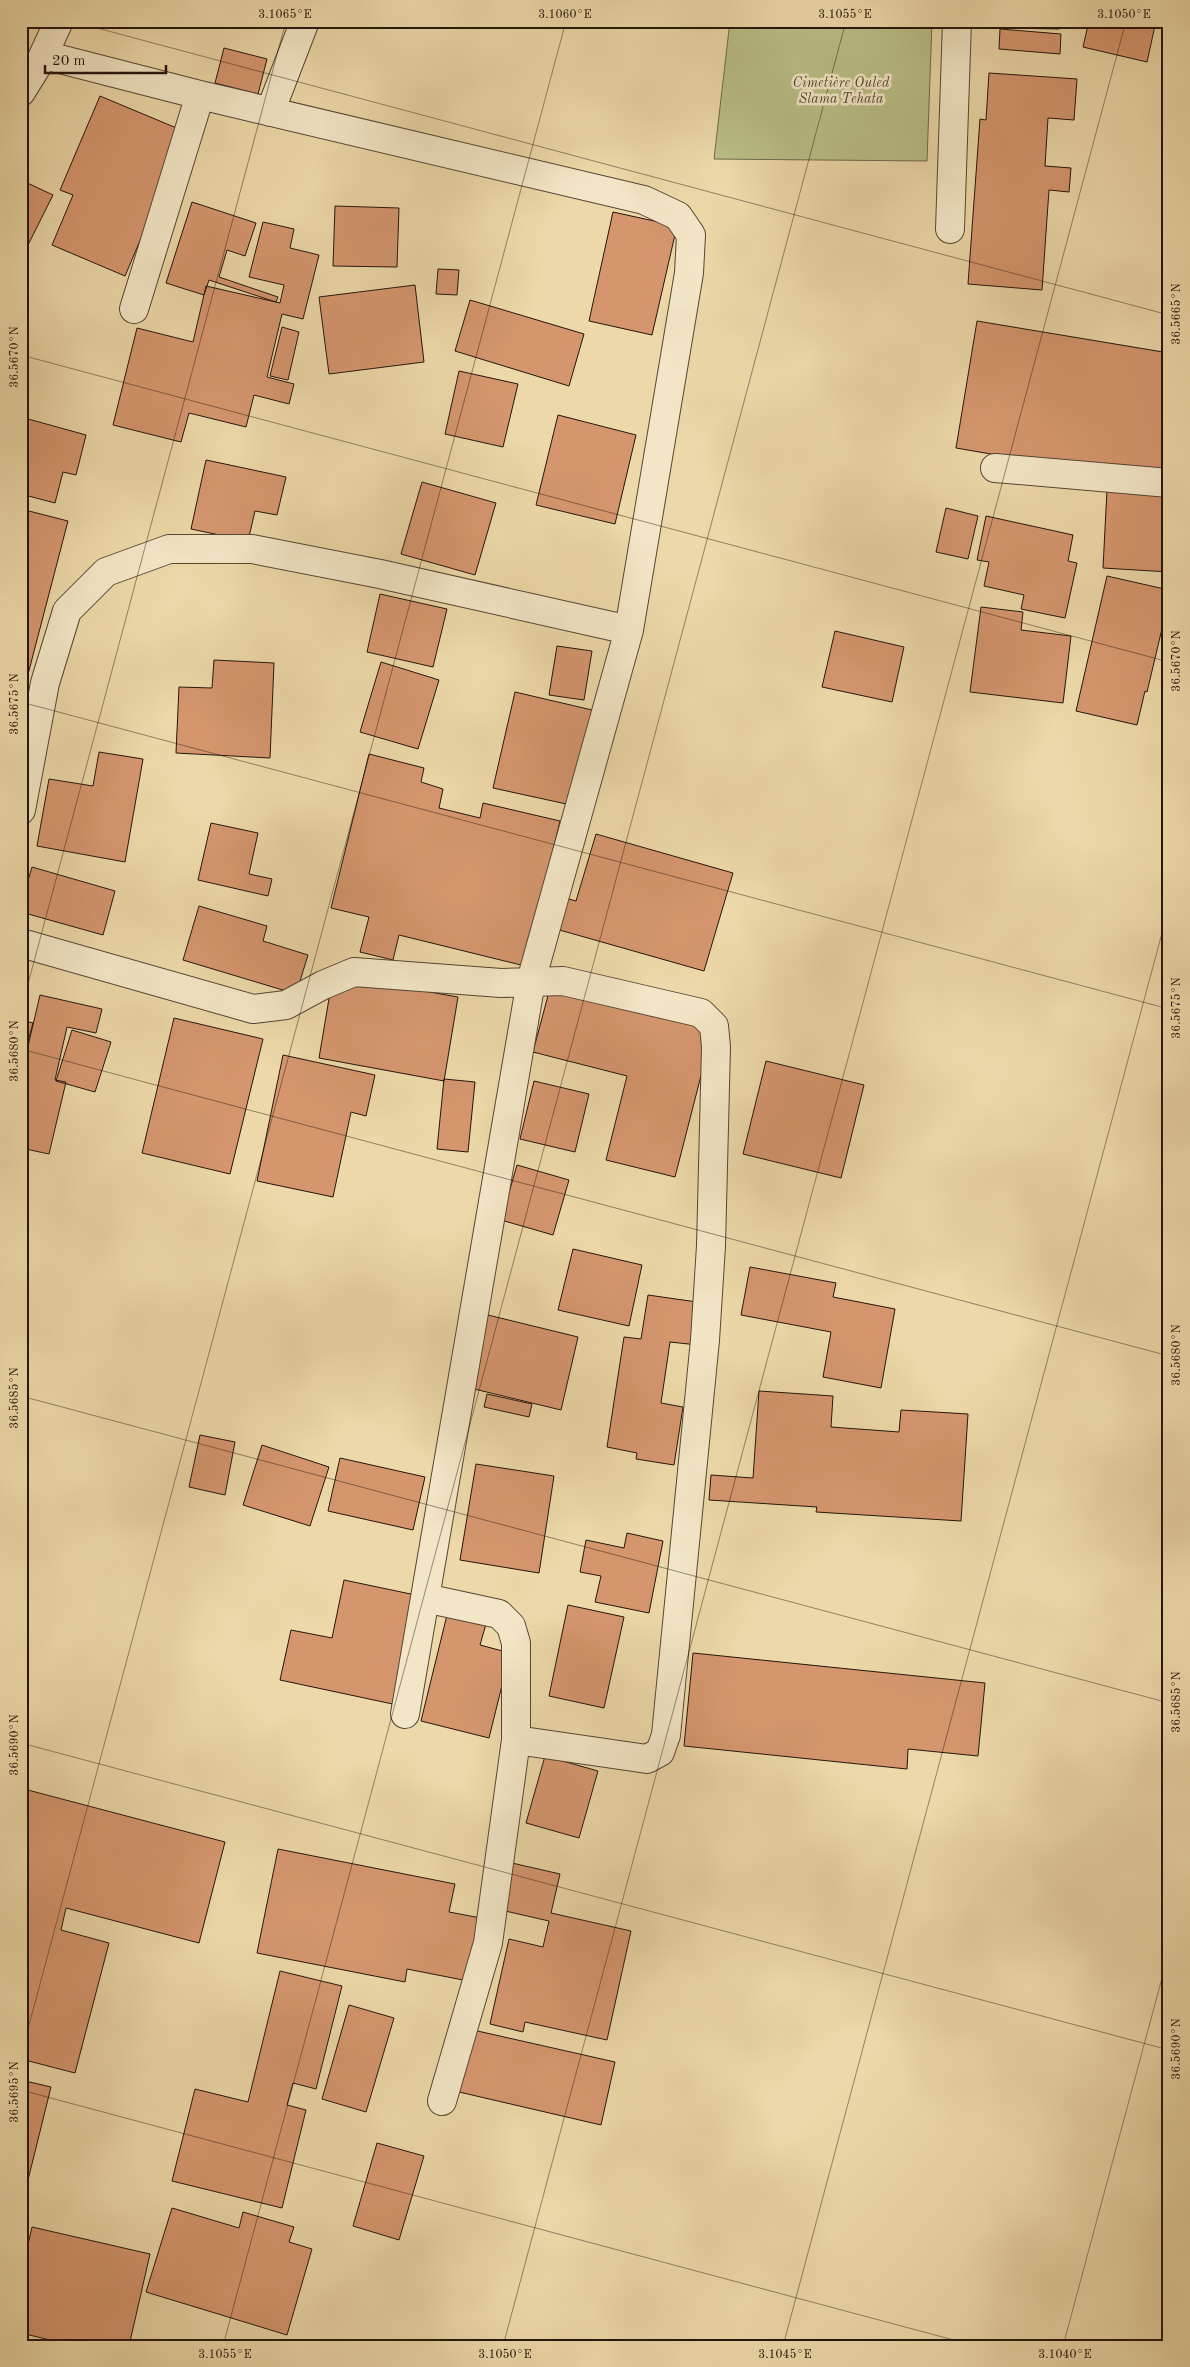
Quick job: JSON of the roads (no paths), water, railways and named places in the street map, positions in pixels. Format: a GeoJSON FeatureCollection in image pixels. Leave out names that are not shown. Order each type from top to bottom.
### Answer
{"type":"FeatureCollection","features":[{"type":"Feature","properties":{"kind":"street"},"geometry":{"type":"LineString","coordinates":[[21,92],[44,56],[59,21]]}},
{"type":"Feature","properties":{"kind":"street"},"geometry":{"type":"LineString","coordinates":[[270,112],[305,21]]}},
{"type":"Feature","properties":{"kind":"street"},"geometry":{"type":"LineString","coordinates":[[950,229],[957,21]]}},
{"type":"Feature","properties":{"kind":"street"},"geometry":{"type":"LineString","coordinates":[[44,56],[270,112],[644,200],[678,216],[691,235],[689,274],[630,630],[531,981],[405,1714]]}},
{"type":"Feature","properties":{"kind":"street"},"geometry":{"type":"LineString","coordinates":[[134,309],[200,95]]}},
{"type":"Feature","properties":{"kind":"street"},"geometry":{"type":"LineString","coordinates":[[994,468],[1169,483]]}},
{"type":"Feature","properties":{"kind":"street"},"geometry":{"type":"LineString","coordinates":[[21,810],[45,683],[67,611],[106,572],[169,549],[252,549],[380,574],[630,630]]}},
{"type":"Feature","properties":{"kind":"street"},"geometry":{"type":"LineString","coordinates":[[21,943],[253,1009],[286,1005],[323,985],[354,972],[501,983],[563,981],[701,1013],[714,1026],[716,1047],[711,1246],[705,1340],[666,1735],[660,1752],[647,1759],[516,1740]]}},
{"type":"Feature","properties":{"kind":"street"},"geometry":{"type":"LineString","coordinates":[[425,1598],[499,1614],[511,1626],[516,1643],[516,1740],[488,1943],[442,2101]]}},
{"type":"Feature","properties":{"kind":"park label","name":"Cimetière Ouled Slama Tehata"},"geometry":{"type":"Point","coordinates":[841,90]}}]}
